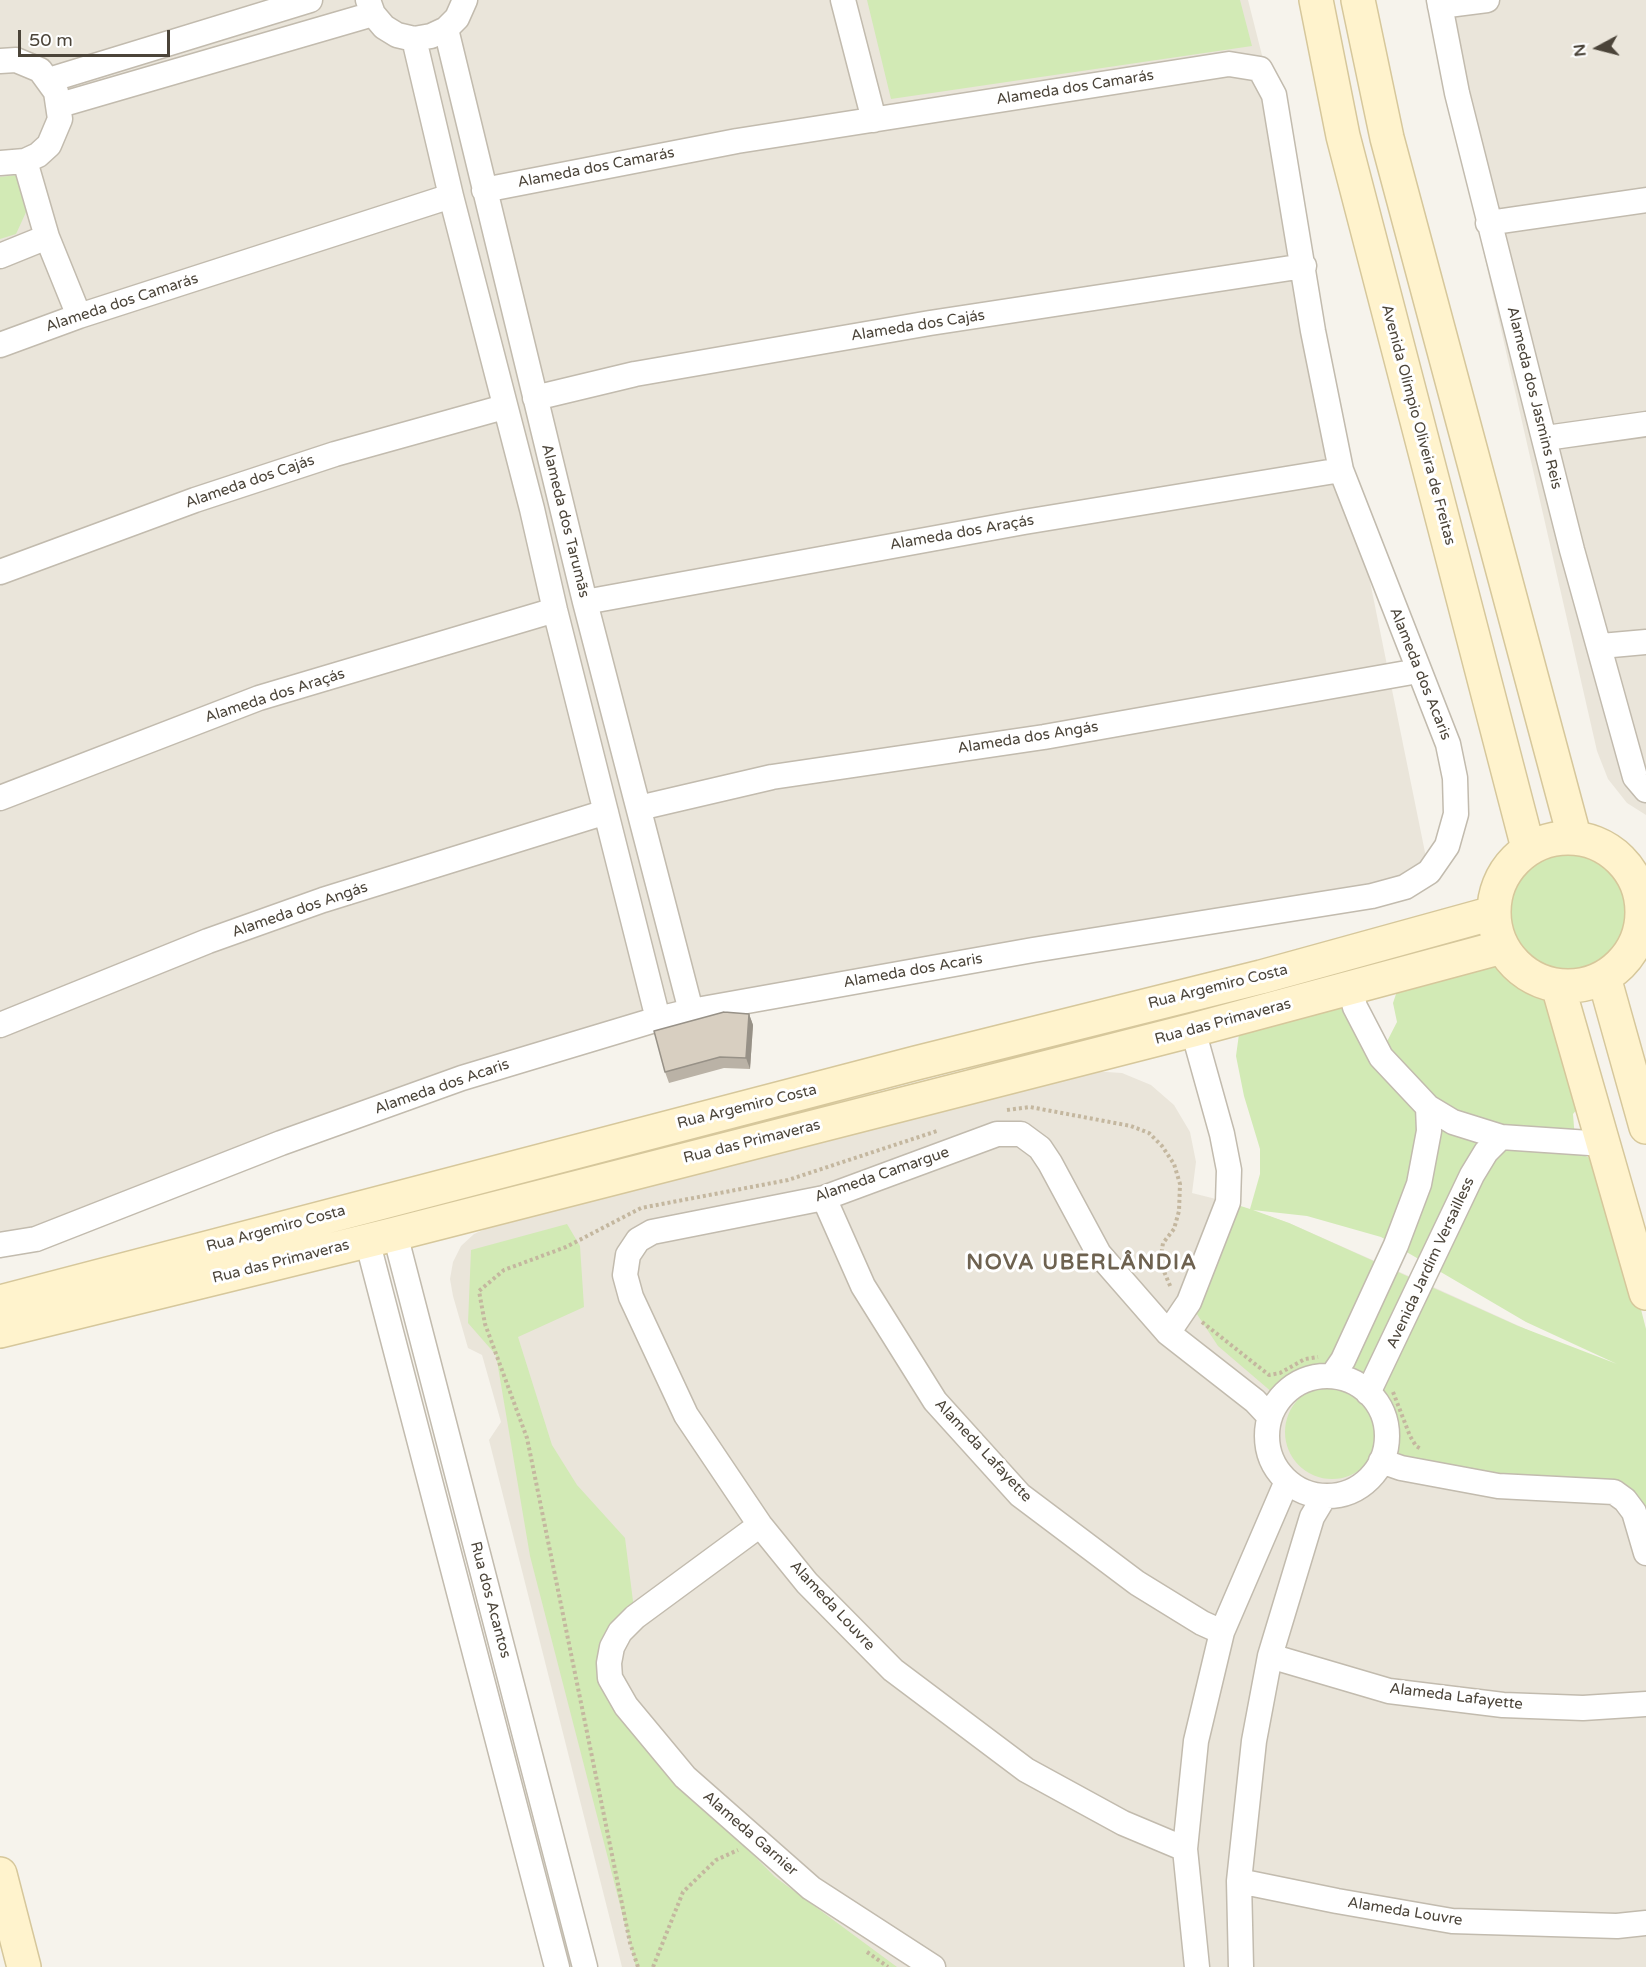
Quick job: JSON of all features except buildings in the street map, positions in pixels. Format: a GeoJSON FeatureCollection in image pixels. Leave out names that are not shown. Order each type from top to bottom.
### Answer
{"type":"FeatureCollection","features":[{"type":"Feature","properties":{"kind":"street"},"geometry":{"type":"LineString","coordinates":[[49,80],[310,0]]}},
{"type":"Feature","properties":{"kind":"street"},"geometry":{"type":"LineString","coordinates":[[60,105],[370,7],[384,27],[398,35],[414,39],[431,36],[446,29],[457,18],[465,0]]}},
{"type":"Feature","properties":{"kind":"street"},"geometry":{"type":"LineString","coordinates":[[843,0],[874,120]]}},
{"type":"Feature","properties":{"kind":"street","name":"Avenida Olímpio Oliveira de Freitas"},"geometry":{"type":"LineString","coordinates":[[1316,0],[1343,136],[1528,848]]}},
{"type":"Feature","properties":{"kind":"street"},"geometry":{"type":"LineString","coordinates":[[1358,0],[1387,138],[1574,837]]}},
{"type":"Feature","properties":{"kind":"street"},"geometry":{"type":"LineString","coordinates":[[1440,3],[1487,0]]}},
{"type":"Feature","properties":{"kind":"street","name":"Alameda dos Jasmins Reis"},"geometry":{"type":"LineString","coordinates":[[1440,3],[1457,93],[1488,224],[1546,438],[1572,550],[1601,646],[1635,777],[1646,790]]}},
{"type":"Feature","properties":{"kind":"street","name":"Alameda dos Tarumãs"},"geometry":{"type":"LineString","coordinates":[[446,29],[560,502],[691,1011]]}},
{"type":"Feature","properties":{"kind":"street","name":"Alameda dos Tarumãs"},"geometry":{"type":"LineString","coordinates":[[414,39],[477,302],[532,509],[555,610],[658,1019]]}},
{"type":"Feature","properties":{"kind":"street"},"geometry":{"type":"LineString","coordinates":[[0,61],[16,60],[28,64],[49,80],[60,105],[60,119],[52,139],[38,155],[25,161],[0,163]]}},
{"type":"Feature","properties":{"kind":"street","name":"Alameda dos Camarás"},"geometry":{"type":"LineString","coordinates":[[484,190],[737,141],[1229,64],[1260,69],[1274,95],[1313,331],[1341,470]]}},
{"type":"Feature","properties":{"kind":"street"},"geometry":{"type":"LineString","coordinates":[[25,161],[47,237],[79,316]]}},
{"type":"Feature","properties":{"kind":"street","name":"Alameda dos Camarás"},"geometry":{"type":"LineString","coordinates":[[0,345],[79,316],[451,196]]}},
{"type":"Feature","properties":{"kind":"street"},"geometry":{"type":"LineString","coordinates":[[1488,224],[1646,200]]}},
{"type":"Feature","properties":{"kind":"street"},"geometry":{"type":"LineString","coordinates":[[0,256],[47,237]]}},
{"type":"Feature","properties":{"kind":"street","name":"Alameda dos Cajás"},"geometry":{"type":"LineString","coordinates":[[535,398],[635,374],[918,325],[1304,266]]}},
{"type":"Feature","properties":{"kind":"street"},"geometry":{"type":"LineString","coordinates":[[477,302],[509,294]]}},
{"type":"Feature","properties":{"kind":"street","name":"Alameda dos Cajás"},"geometry":{"type":"LineString","coordinates":[[0,572],[195,500],[324,457],[504,407]]}},
{"type":"Feature","properties":{"kind":"street"},"geometry":{"type":"LineString","coordinates":[[1546,438],[1646,424]]}},
{"type":"Feature","properties":{"kind":"street","name":"Alameda dos Araçás"},"geometry":{"type":"LineString","coordinates":[[585,602],[1024,522],[1341,470]]}},
{"type":"Feature","properties":{"kind":"street","name":"Alameda dos Acaris"},"geometry":{"type":"LineString","coordinates":[[0,1245],[36,1239],[281,1143],[462,1078],[658,1019],[691,1011],[1033,950],[1372,896],[1405,887],[1429,872],[1447,846],[1456,814],[1455,778],[1448,744],[1341,470]]}},
{"type":"Feature","properties":{"kind":"street"},"geometry":{"type":"LineString","coordinates":[[532,509],[560,502]]}},
{"type":"Feature","properties":{"kind":"street","name":"Alameda dos Araçás"},"geometry":{"type":"LineString","coordinates":[[0,798],[259,698],[555,610]]}},
{"type":"Feature","properties":{"kind":"street"},"geometry":{"type":"LineString","coordinates":[[1601,646],[1646,642]]}},
{"type":"Feature","properties":{"kind":"street","name":"Alameda dos Angás"},"geometry":{"type":"LineString","coordinates":[[639,808],[772,777],[1044,737],[1418,671]]}},
{"type":"Feature","properties":{"kind":"street"},"geometry":{"type":"LineString","coordinates":[[582,716],[612,708]]}},
{"type":"Feature","properties":{"kind":"street","name":"Alameda dos Angás"},"geometry":{"type":"LineString","coordinates":[[0,1025],[208,941],[312,904],[606,812]]}},
{"type":"Feature","properties":{"kind":"street"},"geometry":{"type":"LineString","coordinates":[[1574,837],[1609,849],[1634,876],[1643,910],[1638,937],[1625,960],[1604,977],[1582,985],[1558,986],[1536,979],[1517,966],[1502,947],[1493,913],[1497,888],[1509,865],[1528,848],[1542,841],[1574,837]]}},
{"type":"Feature","properties":{"kind":"street","name":"Rua Argemiro Costa"},"geometry":{"type":"LineString","coordinates":[[0,1302],[916,1063],[1261,977],[1493,913]]}},
{"type":"Feature","properties":{"kind":"street","name":"Rua das Primaveras"},"geometry":{"type":"LineString","coordinates":[[0,1331],[381,1237],[1192,1030],[1502,947]]}},
{"type":"Feature","properties":{"kind":"street"},"geometry":{"type":"LineString","coordinates":[[1261,977],[1257,989],[1262,1011]]}},
{"type":"Feature","properties":{"kind":"street"},"geometry":{"type":"LineString","coordinates":[[1604,977],[1646,1127]]}},
{"type":"Feature","properties":{"kind":"street"},"geometry":{"type":"LineString","coordinates":[[1558,986],[1646,1293]]}},
{"type":"Feature","properties":{"kind":"street"},"geometry":{"type":"LineString","coordinates":[[1350,988],[1355,1006],[1381,1057],[1428,1107],[1453,1122],[1501,1137],[1604,1144]]}},
{"type":"Feature","properties":{"kind":"street"},"geometry":{"type":"LineString","coordinates":[[1192,1030],[1222,1134],[1228,1170],[1228,1202],[1189,1302],[1168,1333],[1255,1401],[1270,1417]]}},
{"type":"Feature","properties":{"kind":"street"},"geometry":{"type":"LineString","coordinates":[[916,1063],[924,1098]]}},
{"type":"Feature","properties":{"kind":"street"},"geometry":{"type":"LineString","coordinates":[[1337,1368],[1352,1381],[1373,1384],[1386,1425],[1386,1443],[1382,1461],[1372,1476],[1358,1488],[1341,1495],[1323,1497],[1304,1492],[1287,1481],[1271,1458],[1267,1430],[1270,1417],[1280,1399],[1294,1386],[1337,1368],[1396,1245],[1419,1184],[1429,1131],[1428,1107]]}},
{"type":"Feature","properties":{"kind":"street","name":"Alameda Camargue"},"geometry":{"type":"LineString","coordinates":[[638,1240],[652,1232],[669,1227],[824,1198],[997,1134],[1021,1134],[1040,1148],[1050,1163],[1099,1254],[1168,1333]]}},
{"type":"Feature","properties":{"kind":"street","name":"Avenida Jardim Versailless"},"geometry":{"type":"LineString","coordinates":[[1373,1384],[1472,1174],[1486,1152],[1501,1137]]}},
{"type":"Feature","properties":{"kind":"street","name":"Alameda Lafayette"},"geometry":{"type":"LineString","coordinates":[[824,1198],[863,1286],[935,1401],[1020,1495],[1137,1583],[1202,1623],[1222,1632]]}},
{"type":"Feature","properties":{"kind":"street","name":"Rua dos Acantos"},"geometry":{"type":"LineString","coordinates":[[381,1237],[556,1967]]}},
{"type":"Feature","properties":{"kind":"street","name":"Rua dos Acantos"},"geometry":{"type":"LineString","coordinates":[[381,1237],[585,1967]]}},
{"type":"Feature","properties":{"kind":"street","name":"Alameda Louvre"},"geometry":{"type":"LineString","coordinates":[[638,1240],[628,1256],[625,1275],[631,1297],[686,1415],[760,1525],[807,1583],[893,1670],[1026,1770],[1123,1823],[1185,1849]]}},
{"type":"Feature","properties":{"kind":"street"},"geometry":{"type":"LineString","coordinates":[[1396,1245],[1429,1261]]}},
{"type":"Feature","properties":{"kind":"street"},"geometry":{"type":"LineString","coordinates":[[1382,1461],[1401,1468],[1498,1486],[1614,1492],[1625,1500],[1634,1512],[1646,1552]]}},
{"type":"Feature","properties":{"kind":"street"},"geometry":{"type":"LineString","coordinates":[[1197,1967],[1185,1849],[1196,1741],[1222,1632],[1287,1481]]}},
{"type":"Feature","properties":{"kind":"street"},"geometry":{"type":"LineString","coordinates":[[1241,1967],[1239,1881],[1254,1741],[1270,1656],[1312,1517],[1323,1497]]}},
{"type":"Feature","properties":{"kind":"street","name":"Alameda Garnier"},"geometry":{"type":"LineString","coordinates":[[760,1525],[635,1617],[620,1632],[612,1647],[609,1663],[610,1678],[626,1706],[685,1777],[811,1888],[933,1967]]}},
{"type":"Feature","properties":{"kind":"street","name":"Alameda Lafayette"},"geometry":{"type":"LineString","coordinates":[[1270,1656],[1389,1691],[1503,1706],[1583,1708],[1646,1704]]}},
{"type":"Feature","properties":{"kind":"street"},"geometry":{"type":"LineString","coordinates":[[0,1874],[24,1967]]}},
{"type":"Feature","properties":{"kind":"street","name":"Alameda Louvre"},"geometry":{"type":"LineString","coordinates":[[1239,1881],[1337,1902],[1452,1921],[1617,1926],[1646,1923]]}},
{"type":"Feature","properties":{"kind":"path"},"geometry":{"type":"LineString","coordinates":[[1005,1111],[1030,1107],[1131,1126],[1149,1133],[1162,1146],[1174,1164],[1180,1184],[1179,1211],[1174,1229],[1163,1243],[1160,1262],[1171,1288],[1189,1302],[1202,1322],[1269,1375],[1280,1373],[1305,1359],[1320,1357],[1337,1368]]}},
{"type":"Feature","properties":{"kind":"path"},"geometry":{"type":"LineString","coordinates":[[638,1967],[630,1943],[527,1438],[485,1324],[479,1291],[504,1270],[566,1247],[640,1208],[788,1180],[940,1130]]}},
{"type":"Feature","properties":{"kind":"path"},"geometry":{"type":"LineString","coordinates":[[1373,1384],[1394,1393],[1416,1446],[1426,1451]]}},
{"type":"Feature","properties":{"kind":"path"},"geometry":{"type":"LineString","coordinates":[[653,1967],[683,1892],[716,1860],[741,1848]]}},
{"type":"Feature","properties":{"kind":"path"},"geometry":{"type":"LineString","coordinates":[[860,1946],[888,1967]]}},
{"type":"Feature","properties":{"kind":"shaded area"},"geometry":{"type":"Polygon","coordinates":[[[0,0],[1248,0],[1268,79],[1429,872],[658,1019],[0,1241],[0,0]]]}},
{"type":"Feature","properties":{"kind":"shaded area"},"geometry":{"type":"Polygon","coordinates":[[[1426,0],[1646,0],[1646,815],[1627,803],[1608,779],[1597,751],[1426,0]]]}},
{"type":"Feature","properties":{"kind":"shaded area"},"geometry":{"type":"Polygon","coordinates":[[[1091,1071],[1122,1073],[1151,1085],[1174,1105],[1190,1132],[1196,1162],[1192,1193],[1228,1202],[1289,1223],[1420,1281],[1627,1375],[1646,1395],[1646,1967],[622,1967],[489,1440],[501,1422],[482,1355],[468,1348],[453,1296],[450,1279],[453,1262],[461,1246],[474,1234],[490,1227],[1091,1071]]]}},
{"type":"Feature","properties":{"kind":"green space"},"geometry":{"type":"Polygon","coordinates":[[[867,0],[1240,0],[1252,46],[891,99],[867,0]]]}},
{"type":"Feature","properties":{"kind":"green space"},"geometry":{"type":"Polygon","coordinates":[[[17,175],[27,210],[16,234],[0,239],[0,177],[17,175]]]}},
{"type":"Feature","properties":{"kind":"green space"},"geometry":{"type":"Polygon","coordinates":[[[1568,847],[1592,852],[1613,865],[1626,886],[1631,910],[1626,934],[1613,955],[1592,968],[1568,973],[1544,968],[1523,955],[1510,934],[1505,910],[1510,886],[1523,865],[1544,852],[1568,847]]]}},
{"type":"Feature","properties":{"kind":"green space"},"geometry":{"type":"Polygon","coordinates":[[[1493,966],[1546,1000],[1579,1107],[1573,1114],[1576,1152],[1590,1158],[1602,1169],[1609,1184],[1646,1329],[1646,1530],[1625,1500],[1376,1459],[1386,1443],[1386,1425],[1380,1407],[1368,1393],[1351,1381],[1332,1376],[1312,1378],[1294,1386],[1280,1399],[1218,1346],[1189,1302],[1228,1202],[1250,1209],[1260,1174],[1260,1149],[1244,1096],[1236,1056],[1239,1034],[1342,1006],[1378,1059],[1397,1022],[1393,1003],[1399,985],[1493,966]],[[1253,1210],[1289,1223],[1518,1326],[1617,1364],[1526,1322],[1381,1237],[1307,1216],[1253,1210]]]}},
{"type":"Feature","properties":{"kind":"green space"},"geometry":{"type":"Polygon","coordinates":[[[567,1224],[580,1246],[584,1307],[518,1337],[552,1445],[577,1485],[625,1538],[635,1617],[609,1663],[675,1776],[775,1877],[897,1967],[636,1967],[530,1556],[496,1355],[468,1323],[471,1250],[567,1224]]]}},
{"type":"Feature","properties":{"kind":"green space"},"geometry":{"type":"Polygon","coordinates":[[[1332,1385],[1350,1389],[1365,1399],[1375,1414],[1379,1432],[1375,1450],[1365,1465],[1350,1475],[1332,1479],[1314,1475],[1299,1465],[1289,1450],[1285,1432],[1289,1414],[1299,1399],[1314,1389],[1332,1385]]]}},
{"type":"Feature","properties":{"kind":"district","name":"NOVA UBERLÂNDIA"},"geometry":{"type":"Point","coordinates":[1082,1263]}}]}
